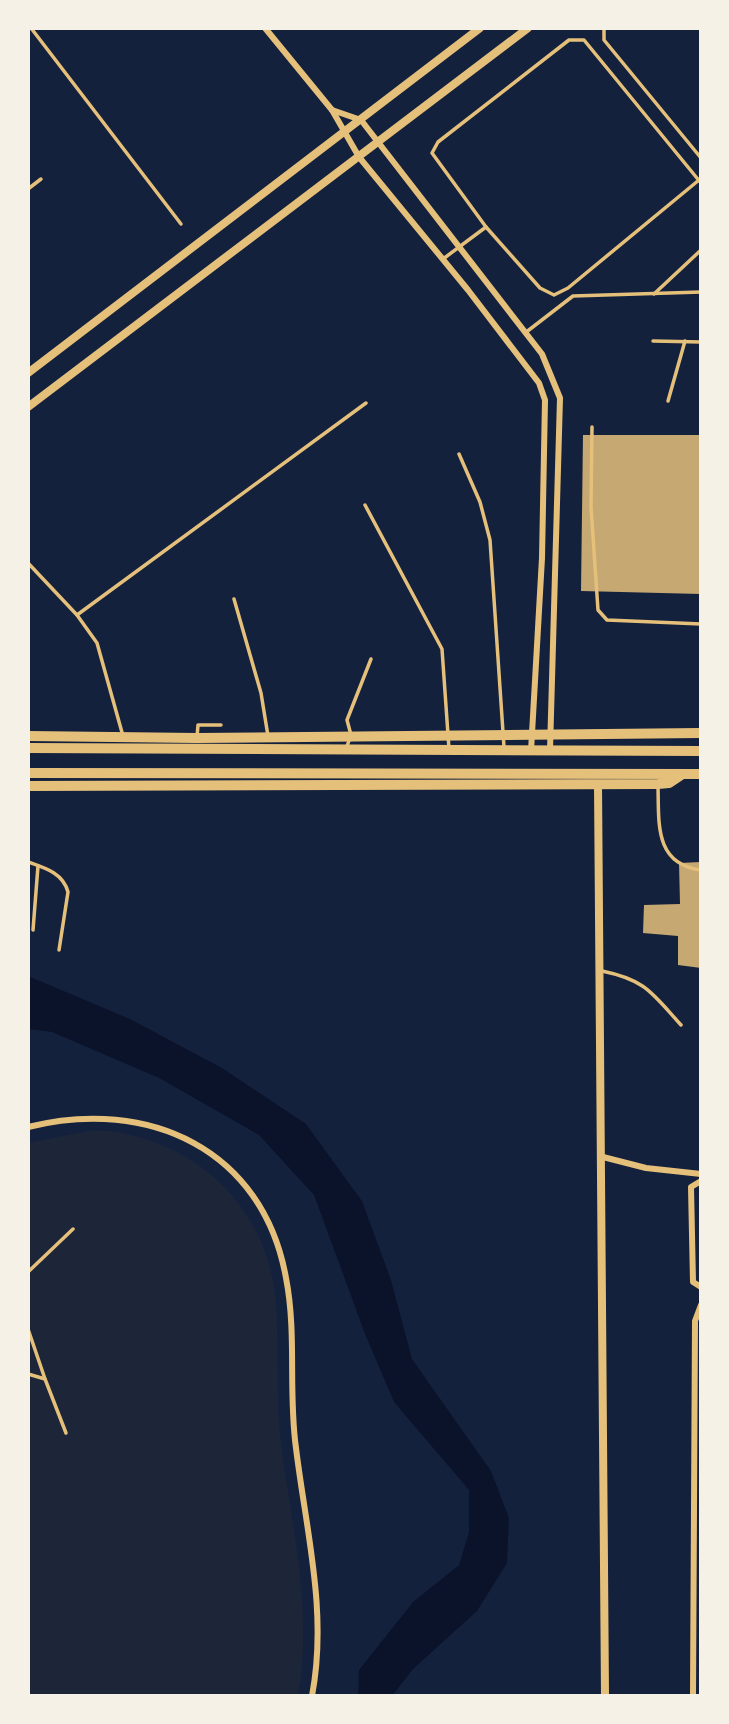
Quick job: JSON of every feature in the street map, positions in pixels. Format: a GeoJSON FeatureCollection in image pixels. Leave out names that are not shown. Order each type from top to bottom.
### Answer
{"type":"FeatureCollection","features":[{"type":"Feature","properties":{"kind":"highway"},"geometry":{"type":"LineString","coordinates":[[28,748],[127,748],[268,737],[351,734],[551,736],[701,733]]}},
{"type":"Feature","properties":{"kind":"highway"},"geometry":{"type":"LineString","coordinates":[[28,736],[123,735],[270,749],[701,751]]}},
{"type":"Feature","properties":{"kind":"highway"},"geometry":{"type":"LineString","coordinates":[[28,773],[598,779],[658,784],[669,783],[682,774]]}},
{"type":"Feature","properties":{"kind":"highway"},"geometry":{"type":"LineString","coordinates":[[28,786],[598,779],[701,774]]}},
{"type":"Feature","properties":{"kind":"street"},"geometry":{"type":"LineString","coordinates":[[265,28],[332,110],[343,135],[359,157],[443,259],[539,383],[545,400],[531,751]]}},
{"type":"Feature","properties":{"kind":"street"},"geometry":{"type":"LineString","coordinates":[[28,373],[480,28]]}},
{"type":"Feature","properties":{"kind":"street"},"geometry":{"type":"LineString","coordinates":[[28,407],[528,28]]}},
{"type":"Feature","properties":{"kind":"street"},"geometry":{"type":"LineString","coordinates":[[332,110],[361,120],[458,249],[542,354],[560,398],[550,750]]}},
{"type":"Feature","properties":{"kind":"street"},"geometry":{"type":"LineString","coordinates":[[539,383],[552,376]]}},
{"type":"Feature","properties":{"kind":"street"},"geometry":{"type":"LineString","coordinates":[[598,779],[602,971],[606,1696]]}},
{"type":"Feature","properties":{"kind":"street"},"geometry":{"type":"LineString","coordinates":[[28,1127],[67,1118],[100,1116],[134,1120],[172,1132],[207,1150],[221,1162],[247,1189],[267,1221],[282,1257],[289,1295],[292,1421],[318,1609],[317,1656],[312,1696]]}},
{"type":"Feature","properties":{"kind":"street"},"geometry":{"type":"LineString","coordinates":[[603,1157],[674,1172],[701,1174]]}},
{"type":"Feature","properties":{"kind":"street"},"geometry":{"type":"LineString","coordinates":[[701,1181],[691,1187],[692,1282],[701,1287]]}},
{"type":"Feature","properties":{"kind":"street"},"geometry":{"type":"LineString","coordinates":[[693,1696],[697,1561],[695,1321],[701,1305]]}},
{"type":"Feature","properties":{"kind":"lane"},"geometry":{"type":"LineString","coordinates":[[31,28],[181,224]]}},
{"type":"Feature","properties":{"kind":"lane"},"geometry":{"type":"LineString","coordinates":[[604,28],[604,40],[701,159]]}},
{"type":"Feature","properties":{"kind":"lane"},"geometry":{"type":"LineString","coordinates":[[576,38],[584,40],[700,182],[568,288],[554,295],[540,288],[486,228],[433,159],[433,149],[569,40],[576,38]]}},
{"type":"Feature","properties":{"kind":"lane"},"geometry":{"type":"LineString","coordinates":[[28,189],[41,180]]}},
{"type":"Feature","properties":{"kind":"lane"},"geometry":{"type":"LineString","coordinates":[[443,259],[486,228]]}},
{"type":"Feature","properties":{"kind":"lane"},"geometry":{"type":"LineString","coordinates":[[652,295],[701,250]]}},
{"type":"Feature","properties":{"kind":"lane"},"geometry":{"type":"LineString","coordinates":[[694,256],[701,256]]}},
{"type":"Feature","properties":{"kind":"lane"},"geometry":{"type":"LineString","coordinates":[[525,333],[573,296],[701,292]]}},
{"type":"Feature","properties":{"kind":"lane"},"geometry":{"type":"LineString","coordinates":[[653,341],[701,342]]}},
{"type":"Feature","properties":{"kind":"lane"},"geometry":{"type":"LineString","coordinates":[[668,401],[685,341]]}},
{"type":"Feature","properties":{"kind":"lane"},"geometry":{"type":"LineString","coordinates":[[77,615],[366,403]]}},
{"type":"Feature","properties":{"kind":"lane"},"geometry":{"type":"LineString","coordinates":[[592,427],[591,507],[598,610],[607,620],[701,624]]}},
{"type":"Feature","properties":{"kind":"lane"},"geometry":{"type":"LineString","coordinates":[[458,454],[480,502],[490,540],[504,751]]}},
{"type":"Feature","properties":{"kind":"lane"},"geometry":{"type":"LineString","coordinates":[[365,505],[442,649],[450,750]]}},
{"type":"Feature","properties":{"kind":"lane"},"geometry":{"type":"LineString","coordinates":[[28,564],[77,615],[97,643],[127,748]]}},
{"type":"Feature","properties":{"kind":"lane"},"geometry":{"type":"LineString","coordinates":[[234,599],[261,693],[270,749]]}},
{"type":"Feature","properties":{"kind":"lane"},"geometry":{"type":"LineString","coordinates":[[346,750],[351,734],[347,720],[371,659]]}},
{"type":"Feature","properties":{"kind":"lane"},"geometry":{"type":"LineString","coordinates":[[197,743],[198,725],[221,726]]}},
{"type":"Feature","properties":{"kind":"lane"},"geometry":{"type":"LineString","coordinates":[[658,784],[659,827],[666,851],[687,868],[701,870]]}},
{"type":"Feature","properties":{"kind":"lane"},"geometry":{"type":"LineString","coordinates":[[28,862],[61,877],[66,884],[68,892],[59,950]]}},
{"type":"Feature","properties":{"kind":"lane"},"geometry":{"type":"LineString","coordinates":[[33,930],[38,866]]}},
{"type":"Feature","properties":{"kind":"lane"},"geometry":{"type":"LineString","coordinates":[[602,971],[640,982],[681,1025]]}},
{"type":"Feature","properties":{"kind":"lane"},"geometry":{"type":"LineString","coordinates":[[28,1272],[73,1229]]}},
{"type":"Feature","properties":{"kind":"lane"},"geometry":{"type":"LineString","coordinates":[[28,1329],[66,1433]]}},
{"type":"Feature","properties":{"kind":"lane"},"geometry":{"type":"LineString","coordinates":[[28,1374],[45,1380]]}},
{"type":"Feature","properties":{"kind":"shaded area"},"geometry":{"type":"Polygon","coordinates":[[[28,976],[130,1019],[222,1068],[306,1124],[362,1201],[391,1280],[412,1359],[491,1471],[509,1518],[507,1563],[477,1611],[413,1669],[392,1696],[358,1696],[359,1670],[413,1602],[459,1565],[469,1532],[469,1490],[394,1402],[365,1334],[314,1195],[259,1135],[159,1078],[52,1032],[28,1029],[28,976]]]}},
{"type":"Feature","properties":{"kind":"shaded area"},"geometry":{"type":"Polygon","coordinates":[[[94,1130],[128,1134],[161,1144],[190,1159],[216,1179],[238,1203],[256,1231],[268,1262],[275,1296],[281,1444],[302,1601],[302,1664],[298,1696],[28,1696],[28,1143],[94,1130]]]}},
{"type":"Feature","properties":{"kind":"building"},"geometry":{"type":"Polygon","coordinates":[[[583,435],[701,435],[701,594],[581,591],[583,435]]]}},
{"type":"Feature","properties":{"kind":"building"},"geometry":{"type":"Polygon","coordinates":[[[701,862],[701,968],[678,965],[678,936],[643,933],[644,905],[680,904],[679,863],[701,862]]]}}]}
